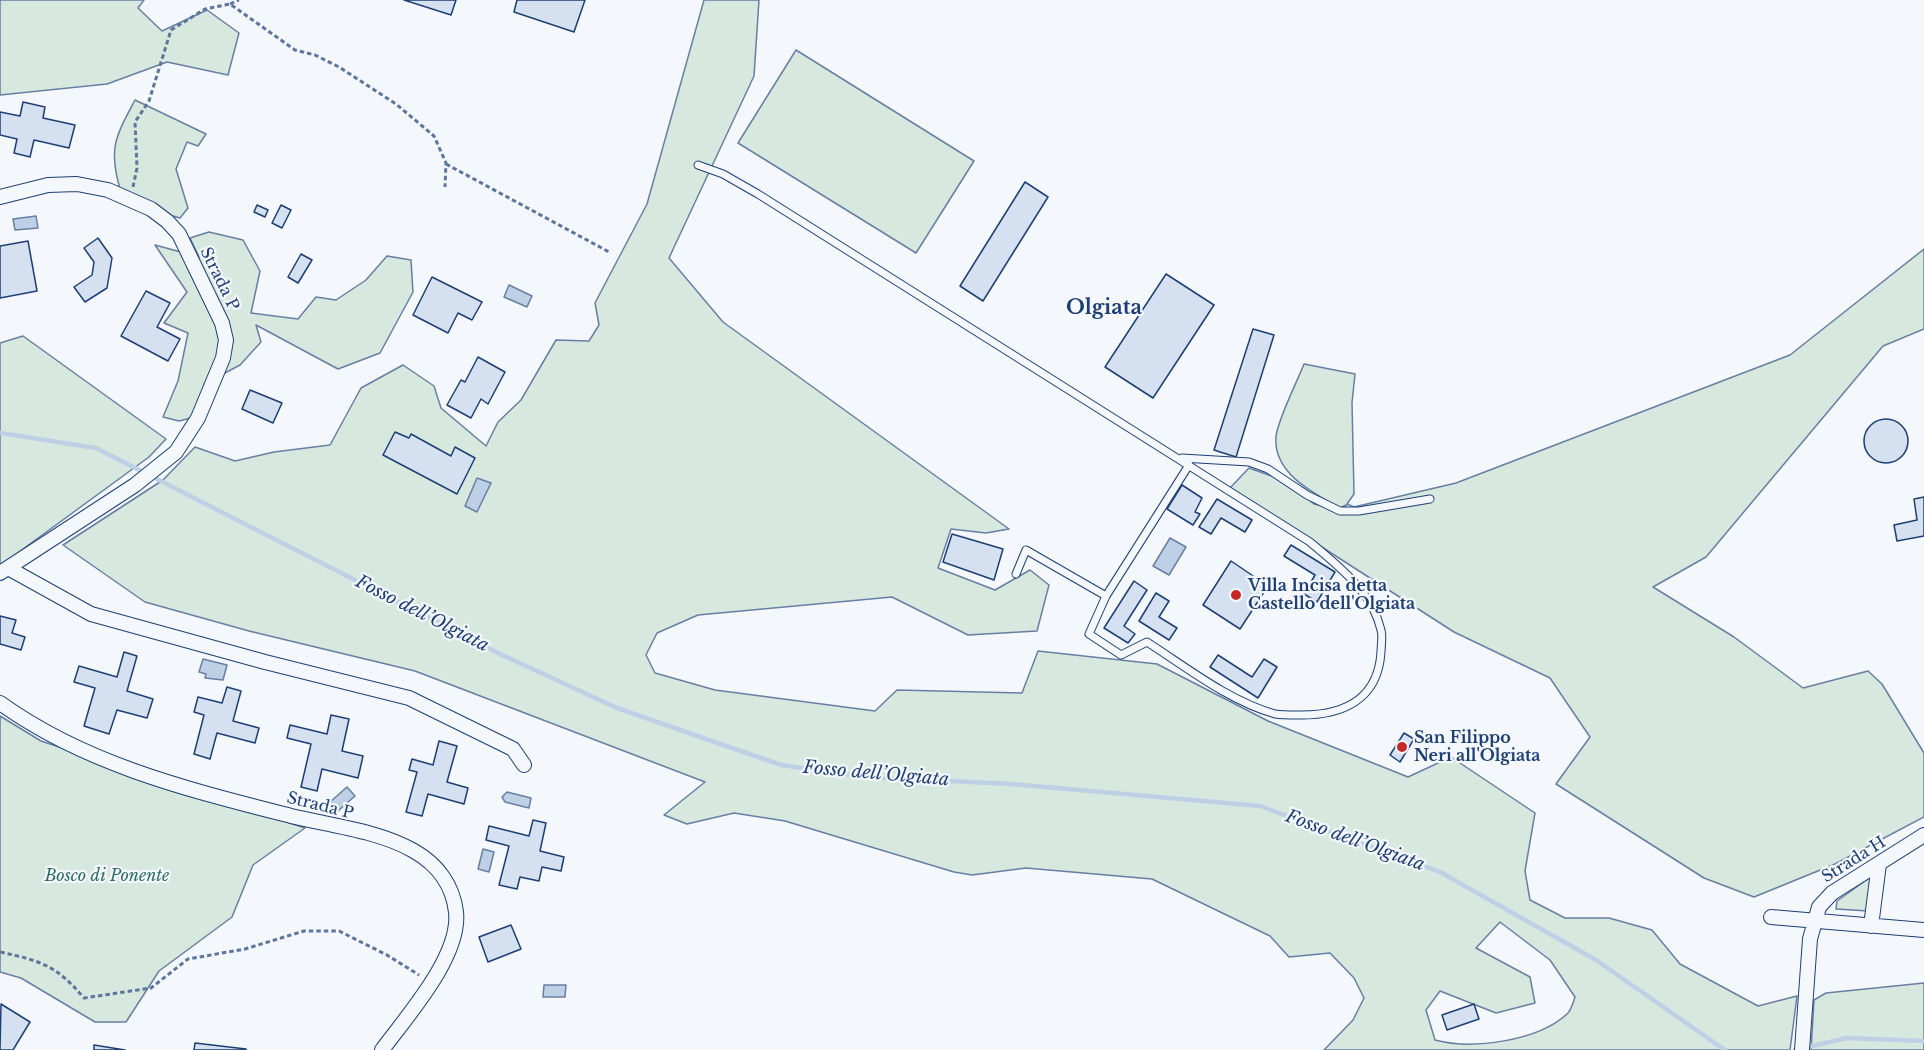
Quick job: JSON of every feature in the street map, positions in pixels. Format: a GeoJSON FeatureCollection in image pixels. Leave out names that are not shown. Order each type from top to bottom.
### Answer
{"type":"FeatureCollection","features":[{"type":"Feature","properties":{"kind":"street","name":"Strada P"},"geometry":{"type":"LineString","coordinates":[[0,197],[30,188],[66,184],[88,185],[129,198],[160,216],[178,234],[222,323],[226,340],[223,358],[192,429],[176,452],[158,469],[135,485],[4,571]]}},
{"type":"Feature","properties":{"kind":"street"},"geometry":{"type":"LineString","coordinates":[[4,571],[91,614],[265,662],[409,698],[513,749],[524,765]]}},
{"type":"Feature","properties":{"kind":"street","name":"Strada P"},"geometry":{"type":"LineString","coordinates":[[0,703],[68,744],[126,769],[256,807],[390,840],[423,857],[443,877],[452,894],[456,912],[451,944],[430,985],[382,1050]]}},
{"type":"Feature","properties":{"kind":"street","name":"Strada H"},"geometry":{"type":"LineString","coordinates":[[1802,1046],[1812,922],[1819,907],[1827,897],[1924,835]]}},
{"type":"Feature","properties":{"kind":"street"},"geometry":{"type":"LineString","coordinates":[[1871,926],[1879,864]]}},
{"type":"Feature","properties":{"kind":"street"},"geometry":{"type":"LineString","coordinates":[[1771,917],[1924,930]]}},
{"type":"Feature","properties":{"kind":"lane"},"geometry":{"type":"LineString","coordinates":[[698,165],[723,174],[758,194],[1177,457],[1310,542],[1351,579],[1370,602],[1382,631],[1380,668],[1370,689],[1353,705],[1319,716],[1276,714],[1246,702],[1147,642],[1121,655],[1089,634],[1106,596],[1188,465]]}},
{"type":"Feature","properties":{"kind":"lane"},"geometry":{"type":"LineString","coordinates":[[1177,457],[1193,461],[1249,462],[1268,468],[1306,495],[1340,511],[1359,511],[1430,499]]}},
{"type":"Feature","properties":{"kind":"lane"},"geometry":{"type":"LineString","coordinates":[[1016,574],[1026,550],[1106,596]]}},
{"type":"Feature","properties":{"kind":"path"},"geometry":{"type":"LineString","coordinates":[[129,198],[136,168],[135,122],[149,101],[171,30],[205,9],[239,0]]}},
{"type":"Feature","properties":{"kind":"path"},"geometry":{"type":"LineString","coordinates":[[230,4],[295,50],[315,55],[339,67],[396,104],[434,135],[446,163],[445,187]]}},
{"type":"Feature","properties":{"kind":"path"},"geometry":{"type":"LineString","coordinates":[[446,163],[611,253]]}},
{"type":"Feature","properties":{"kind":"path"},"geometry":{"type":"LineString","coordinates":[[0,952],[40,961],[67,977],[84,998],[151,988],[188,959],[245,949],[304,931],[339,931],[413,969],[430,985]]}},
{"type":"Feature","properties":{"kind":"green space"},"geometry":{"type":"Polygon","coordinates":[[[0,0],[144,0],[138,8],[162,31],[207,10],[239,33],[228,75],[167,62],[107,84],[0,95],[0,0]]]}},
{"type":"Feature","properties":{"kind":"green space"},"geometry":{"type":"Polygon","coordinates":[[[704,0],[759,0],[754,76],[669,258],[723,322],[1009,529],[986,533],[951,529],[938,568],[995,590],[1030,570],[1049,585],[1037,631],[968,635],[892,597],[698,615],[657,633],[646,655],[655,673],[715,690],[875,711],[897,690],[1022,693],[1038,651],[1157,664],[1268,721],[1408,777],[1451,757],[1535,813],[1525,871],[1530,900],[1565,918],[1609,918],[1652,930],[1680,964],[1758,1006],[1797,996],[1790,1050],[1324,1050],[1353,1020],[1364,998],[1354,978],[1330,953],[1289,957],[1270,936],[1152,879],[1026,868],[972,875],[954,872],[785,821],[734,813],[687,824],[664,815],[705,782],[415,671],[249,631],[145,602],[63,545],[163,480],[195,447],[235,461],[274,452],[330,445],[361,388],[403,365],[434,386],[441,408],[486,446],[498,422],[521,400],[556,340],[589,341],[599,325],[595,303],[647,204],[704,0]],[[1500,922],[1476,948],[1530,977],[1535,1003],[1496,1013],[1440,991],[1426,1010],[1435,1040],[1467,1044],[1504,1041],[1539,1031],[1555,1023],[1568,1013],[1575,997],[1550,960],[1500,922]]]}},
{"type":"Feature","properties":{"kind":"green space"},"geometry":{"type":"Polygon","coordinates":[[[796,50],[974,161],[916,253],[738,143],[796,50]]]}},
{"type":"Feature","properties":{"kind":"green space"},"geometry":{"type":"Polygon","coordinates":[[[135,100],[206,134],[198,146],[187,142],[176,169],[188,208],[180,218],[165,213],[120,189],[114,152],[123,123],[135,100]]]}},
{"type":"Feature","properties":{"kind":"green space"},"geometry":{"type":"Polygon","coordinates":[[[209,232],[243,240],[260,271],[251,313],[298,319],[316,297],[336,300],[366,280],[387,256],[411,260],[413,292],[380,353],[338,369],[256,325],[261,342],[240,365],[204,384],[203,415],[179,421],[163,417],[178,381],[188,333],[164,323],[187,292],[155,245],[199,257],[190,238],[209,232]]]}},
{"type":"Feature","properties":{"kind":"green space"},"geometry":{"type":"Polygon","coordinates":[[[1924,249],[1924,329],[1883,346],[1706,557],[1653,587],[1734,637],[1803,688],[1868,671],[1882,684],[1924,753],[1924,817],[1835,864],[1754,897],[1704,878],[1556,784],[1590,737],[1550,678],[1454,632],[1230,488],[1249,468],[1283,480],[1314,504],[1345,511],[1346,505],[1340,508],[1318,496],[1297,480],[1281,461],[1277,450],[1277,430],[1304,364],[1355,374],[1352,403],[1354,494],[1347,504],[1354,507],[1456,483],[1790,355],[1924,249]]]}},
{"type":"Feature","properties":{"kind":"green space"},"geometry":{"type":"Polygon","coordinates":[[[23,336],[166,439],[149,457],[0,566],[0,343],[23,336]]]}},
{"type":"Feature","properties":{"kind":"green space","name":"Bosco di Ponente"},"geometry":{"type":"Polygon","coordinates":[[[0,716],[41,741],[305,828],[253,865],[232,917],[159,971],[126,1022],[95,1022],[21,978],[0,972],[0,716]]]}},
{"type":"Feature","properties":{"kind":"green space"},"geometry":{"type":"Polygon","coordinates":[[[1869,878],[1871,880],[1868,911],[1836,909],[1837,901],[1869,878]]]}},
{"type":"Feature","properties":{"kind":"green space"},"geometry":{"type":"Polygon","coordinates":[[[1924,983],[1924,1050],[1811,1050],[1814,1000],[1826,993],[1924,983]]]}},
{"type":"Feature","properties":{"kind":"water"},"geometry":{"type":"Polygon","coordinates":[[[36,216],[38,228],[15,230],[13,219],[36,216]]]}},
{"type":"Feature","properties":{"kind":"water"},"geometry":{"type":"Polygon","coordinates":[[[509,285],[532,296],[527,307],[504,297],[509,285]]]}},
{"type":"Feature","properties":{"kind":"water"},"geometry":{"type":"Polygon","coordinates":[[[477,478],[491,483],[477,512],[465,506],[477,478]]]}},
{"type":"Feature","properties":{"kind":"water"},"geometry":{"type":"Polygon","coordinates":[[[1170,538],[1186,547],[1169,575],[1153,566],[1170,538]]]}},
{"type":"Feature","properties":{"kind":"water"},"geometry":{"type":"Polygon","coordinates":[[[203,659],[227,665],[223,680],[205,678],[206,674],[199,672],[203,659]]]}},
{"type":"Feature","properties":{"kind":"water"},"geometry":{"type":"Polygon","coordinates":[[[347,787],[355,796],[338,811],[330,802],[347,787]]]}},
{"type":"Feature","properties":{"kind":"water"},"geometry":{"type":"Polygon","coordinates":[[[507,792],[531,798],[529,808],[505,802],[502,797],[507,792]]]}},
{"type":"Feature","properties":{"kind":"water"},"geometry":{"type":"Polygon","coordinates":[[[483,849],[494,852],[489,872],[478,869],[483,849]]]}},
{"type":"Feature","properties":{"kind":"water"},"geometry":{"type":"Polygon","coordinates":[[[544,985],[566,985],[565,997],[543,997],[544,985]]]}},
{"type":"Feature","properties":{"kind":"building"},"geometry":{"type":"Polygon","coordinates":[[[404,0],[456,0],[451,15],[404,0]]]}},
{"type":"Feature","properties":{"kind":"building"},"geometry":{"type":"Polygon","coordinates":[[[517,0],[585,0],[574,32],[514,12],[517,0]]]}},
{"type":"Feature","properties":{"kind":"building"},"geometry":{"type":"Polygon","coordinates":[[[23,102],[45,107],[43,118],[75,125],[69,148],[34,140],[30,157],[14,153],[17,139],[0,135],[0,112],[20,116],[23,102]]]}},
{"type":"Feature","properties":{"kind":"building"},"geometry":{"type":"Polygon","coordinates":[[[1025,182],[1048,197],[983,301],[960,286],[1025,182]]]}},
{"type":"Feature","properties":{"kind":"building"},"geometry":{"type":"Polygon","coordinates":[[[257,205],[268,210],[265,217],[254,212],[257,205]]]}},
{"type":"Feature","properties":{"kind":"building"},"geometry":{"type":"Polygon","coordinates":[[[281,205],[291,210],[282,228],[272,223],[281,205]]]}},
{"type":"Feature","properties":{"kind":"building"},"geometry":{"type":"Polygon","coordinates":[[[98,238],[112,258],[107,288],[85,302],[74,287],[92,275],[94,262],[84,248],[98,238]]]}},
{"type":"Feature","properties":{"kind":"building"},"geometry":{"type":"Polygon","coordinates":[[[28,241],[37,291],[0,298],[0,246],[28,241]]]}},
{"type":"Feature","properties":{"kind":"building"},"geometry":{"type":"Polygon","coordinates":[[[301,254],[312,260],[298,283],[288,277],[301,254]]]}},
{"type":"Feature","properties":{"kind":"building"},"geometry":{"type":"Polygon","coordinates":[[[1166,274],[1214,305],[1153,398],[1105,367],[1166,274]]]}},
{"type":"Feature","properties":{"kind":"building"},"geometry":{"type":"Polygon","coordinates":[[[432,277],[482,302],[472,320],[458,313],[448,333],[413,315],[432,277]]]}},
{"type":"Feature","properties":{"kind":"building"},"geometry":{"type":"Polygon","coordinates":[[[146,291],[170,303],[157,327],[180,339],[168,361],[121,336],[146,291]]]}},
{"type":"Feature","properties":{"kind":"building"},"geometry":{"type":"Polygon","coordinates":[[[1253,329],[1274,335],[1236,457],[1214,450],[1253,329]]]}},
{"type":"Feature","properties":{"kind":"building"},"geometry":{"type":"Polygon","coordinates":[[[478,357],[505,372],[488,404],[481,399],[471,418],[447,405],[461,380],[465,382],[478,357]]]}},
{"type":"Feature","properties":{"kind":"building"},"geometry":{"type":"Polygon","coordinates":[[[250,390],[282,403],[273,423],[242,409],[250,390]]]}},
{"type":"Feature","properties":{"kind":"building"},"geometry":{"type":"Polygon","coordinates":[[[1886,419],[1895,420],[1902,425],[1907,432],[1907,450],[1902,457],[1895,462],[1886,463],[1877,462],[1870,457],[1865,450],[1864,441],[1865,432],[1870,425],[1877,420],[1886,419]]]}},
{"type":"Feature","properties":{"kind":"building"},"geometry":{"type":"Polygon","coordinates":[[[395,432],[409,438],[411,434],[451,456],[455,447],[475,458],[457,494],[383,455],[395,432]]]}},
{"type":"Feature","properties":{"kind":"building"},"geometry":{"type":"Polygon","coordinates":[[[1182,485],[1202,498],[1195,512],[1200,514],[1193,525],[1167,509],[1182,485]]]}},
{"type":"Feature","properties":{"kind":"building"},"geometry":{"type":"Polygon","coordinates":[[[1924,497],[1924,536],[1897,541],[1894,525],[1917,520],[1914,499],[1924,497]]]}},
{"type":"Feature","properties":{"kind":"building"},"geometry":{"type":"Polygon","coordinates":[[[1217,499],[1252,520],[1245,532],[1221,518],[1211,534],[1199,527],[1217,499]]]}},
{"type":"Feature","properties":{"kind":"building"},"geometry":{"type":"Polygon","coordinates":[[[952,534],[1003,549],[994,580],[943,562],[952,534]]]}},
{"type":"Feature","properties":{"kind":"building"},"geometry":{"type":"Polygon","coordinates":[[[1291,545],[1335,572],[1317,602],[1304,594],[1315,575],[1284,556],[1291,545]]]}},
{"type":"Feature","properties":{"kind":"building","name":"Villa Incisa detta Castello dell'Olgiata"},"geometry":{"type":"Polygon","coordinates":[[[1231,561],[1268,586],[1240,629],[1203,605],[1231,561]]]}},
{"type":"Feature","properties":{"kind":"building"},"geometry":{"type":"Polygon","coordinates":[[[1134,581],[1147,590],[1124,626],[1135,634],[1128,643],[1104,628],[1134,581]]]}},
{"type":"Feature","properties":{"kind":"building"},"geometry":{"type":"Polygon","coordinates":[[[1156,593],[1169,601],[1159,617],[1177,628],[1169,640],[1139,621],[1156,593]]]}},
{"type":"Feature","properties":{"kind":"building"},"geometry":{"type":"Polygon","coordinates":[[[0,616],[16,620],[12,633],[25,637],[21,650],[0,644],[0,616]]]}},
{"type":"Feature","properties":{"kind":"building"},"geometry":{"type":"Polygon","coordinates":[[[124,652],[137,656],[127,691],[153,699],[147,718],[117,710],[109,734],[84,726],[95,688],[74,682],[79,666],[117,677],[124,652]]]}},
{"type":"Feature","properties":{"kind":"building"},"geometry":{"type":"Polygon","coordinates":[[[1218,655],[1252,677],[1264,659],[1277,667],[1258,698],[1210,667],[1218,655]]]}},
{"type":"Feature","properties":{"kind":"building"},"geometry":{"type":"Polygon","coordinates":[[[227,687],[241,691],[233,721],[259,728],[255,743],[217,733],[210,759],[194,754],[204,715],[194,712],[198,697],[222,703],[227,687]]]}},
{"type":"Feature","properties":{"kind":"building"},"geometry":{"type":"Polygon","coordinates":[[[331,715],[349,719],[342,751],[363,756],[358,778],[322,769],[317,791],[301,787],[311,744],[287,738],[290,725],[327,734],[331,715]]]}},
{"type":"Feature","properties":{"kind":"building","name":"San Filippo Neri all'Olgiata"},"geometry":{"type":"Polygon","coordinates":[[[1404,733],[1414,739],[1400,762],[1390,755],[1404,733]]]}},
{"type":"Feature","properties":{"kind":"building"},"geometry":{"type":"Polygon","coordinates":[[[439,741],[457,746],[447,782],[468,788],[464,804],[428,794],[422,816],[406,812],[417,772],[409,770],[412,759],[433,765],[439,741]]]}},
{"type":"Feature","properties":{"kind":"building"},"geometry":{"type":"Polygon","coordinates":[[[533,820],[546,823],[540,851],[564,857],[561,871],[542,867],[539,881],[520,877],[517,889],[499,885],[509,846],[486,840],[489,826],[529,836],[533,820]]]}},
{"type":"Feature","properties":{"kind":"building"},"geometry":{"type":"Polygon","coordinates":[[[511,925],[521,949],[488,962],[479,937],[511,925]]]}},
{"type":"Feature","properties":{"kind":"building"},"geometry":{"type":"Polygon","coordinates":[[[1,1004],[30,1022],[13,1050],[0,1050],[1,1004]]]}},
{"type":"Feature","properties":{"kind":"building"},"geometry":{"type":"Polygon","coordinates":[[[1474,1004],[1479,1019],[1447,1030],[1442,1015],[1474,1004]]]}},
{"type":"Feature","properties":{"kind":"building"},"geometry":{"type":"Polygon","coordinates":[[[195,1043],[246,1049],[246,1050],[194,1050],[195,1043]]]}},
{"type":"Feature","properties":{"kind":"building"},"geometry":{"type":"Polygon","coordinates":[[[94,1045],[125,1050],[94,1050],[94,1045]]]}},
{"type":"Feature","properties":{"kind":"waterway","name":"Fosso dell’Olgiata"},"geometry":{"type":"LineString","coordinates":[[0,433],[96,448],[500,654],[617,708],[781,765],[867,777],[1011,784],[1260,806],[1440,872],[1596,960],[1725,1050]]}},
{"type":"Feature","properties":{"kind":"waterway","name":"Fosso dell’Olgiata"},"geometry":{"type":"LineString","coordinates":[[1795,1050],[1847,1038],[1924,1041]]}},
{"type":"Feature","properties":{"kind":"place","name":"Villa Incisa detta Castello dell'Olgiata"},"geometry":{"type":"Point","coordinates":[1236,595]}},
{"type":"Feature","properties":{"kind":"place","name":"San Filippo Neri all'Olgiata"},"geometry":{"type":"Point","coordinates":[1402,747]}},
{"type":"Feature","properties":{"kind":"district","name":"Olgiata"},"geometry":{"type":"Point","coordinates":[1104,308]}}]}
